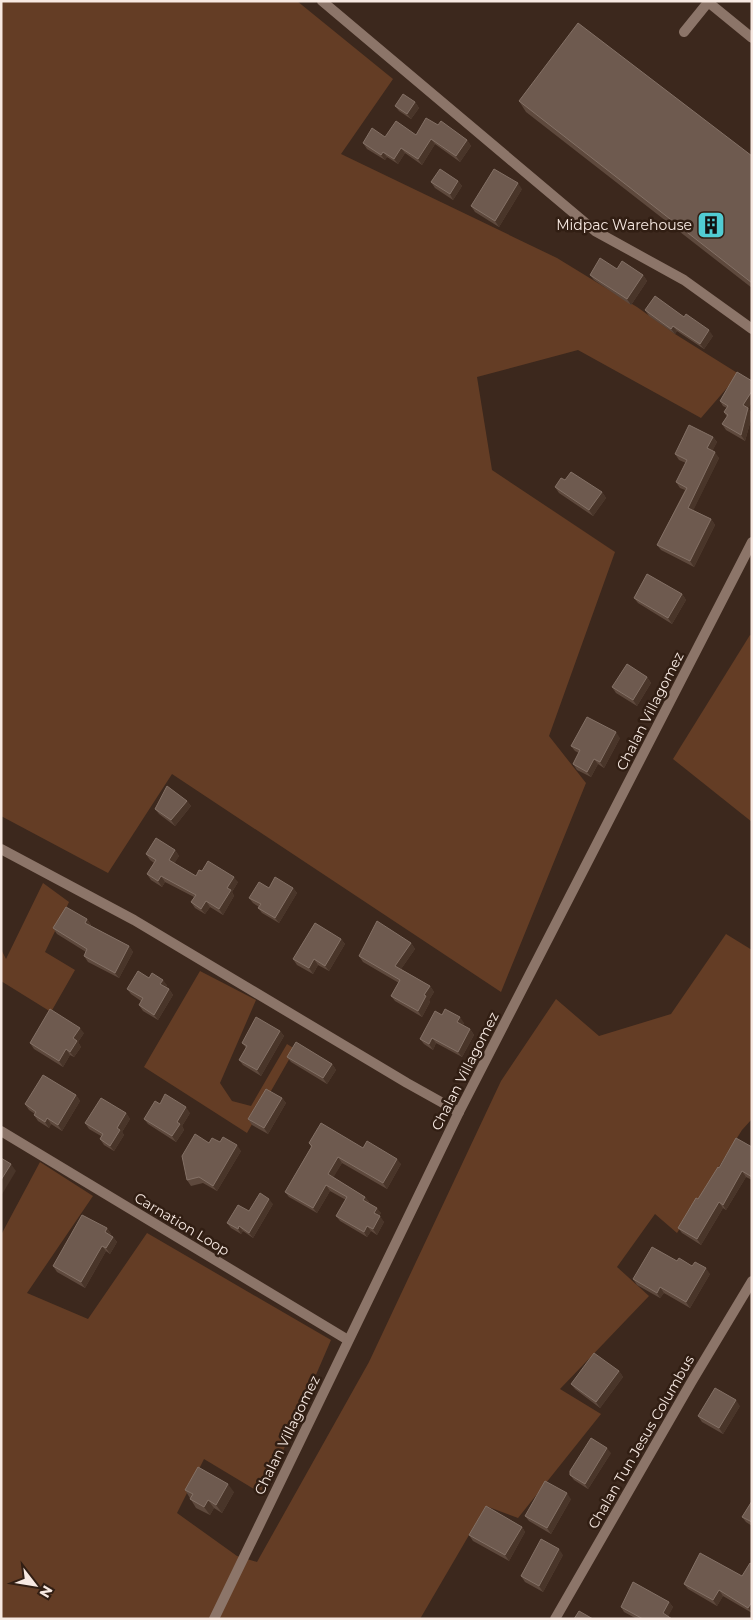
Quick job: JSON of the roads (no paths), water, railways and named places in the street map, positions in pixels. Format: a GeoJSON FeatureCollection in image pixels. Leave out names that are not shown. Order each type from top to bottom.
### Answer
{"type":"FeatureCollection","features":[{"type":"Feature","properties":{"kind":"street"},"geometry":{"type":"LineString","coordinates":[[322,1],[595,231],[684,280],[752,329]]}},
{"type":"Feature","properties":{"kind":"street"},"geometry":{"type":"LineString","coordinates":[[684,32],[709,2],[752,38]]}},
{"type":"Feature","properties":{"kind":"street","name":"Chalan Villagomez"},"geometry":{"type":"LineString","coordinates":[[214,1619],[459,1112],[752,542]]}},
{"type":"Feature","properties":{"kind":"street"},"geometry":{"type":"LineString","coordinates":[[1,849],[134,920],[459,1112]]}},
{"type":"Feature","properties":{"kind":"street","name":"Carnation Loop"},"geometry":{"type":"LineString","coordinates":[[1,1131],[348,1340]]}},
{"type":"Feature","properties":{"kind":"street","name":"Chalan Tun Jesus Columbus"},"geometry":{"type":"LineString","coordinates":[[555,1619],[752,1281]]}},
{"type":"Feature","properties":{"kind":"place","name":"Midpac Warehouse"},"geometry":{"type":"Point","coordinates":[711,225]}}]}
